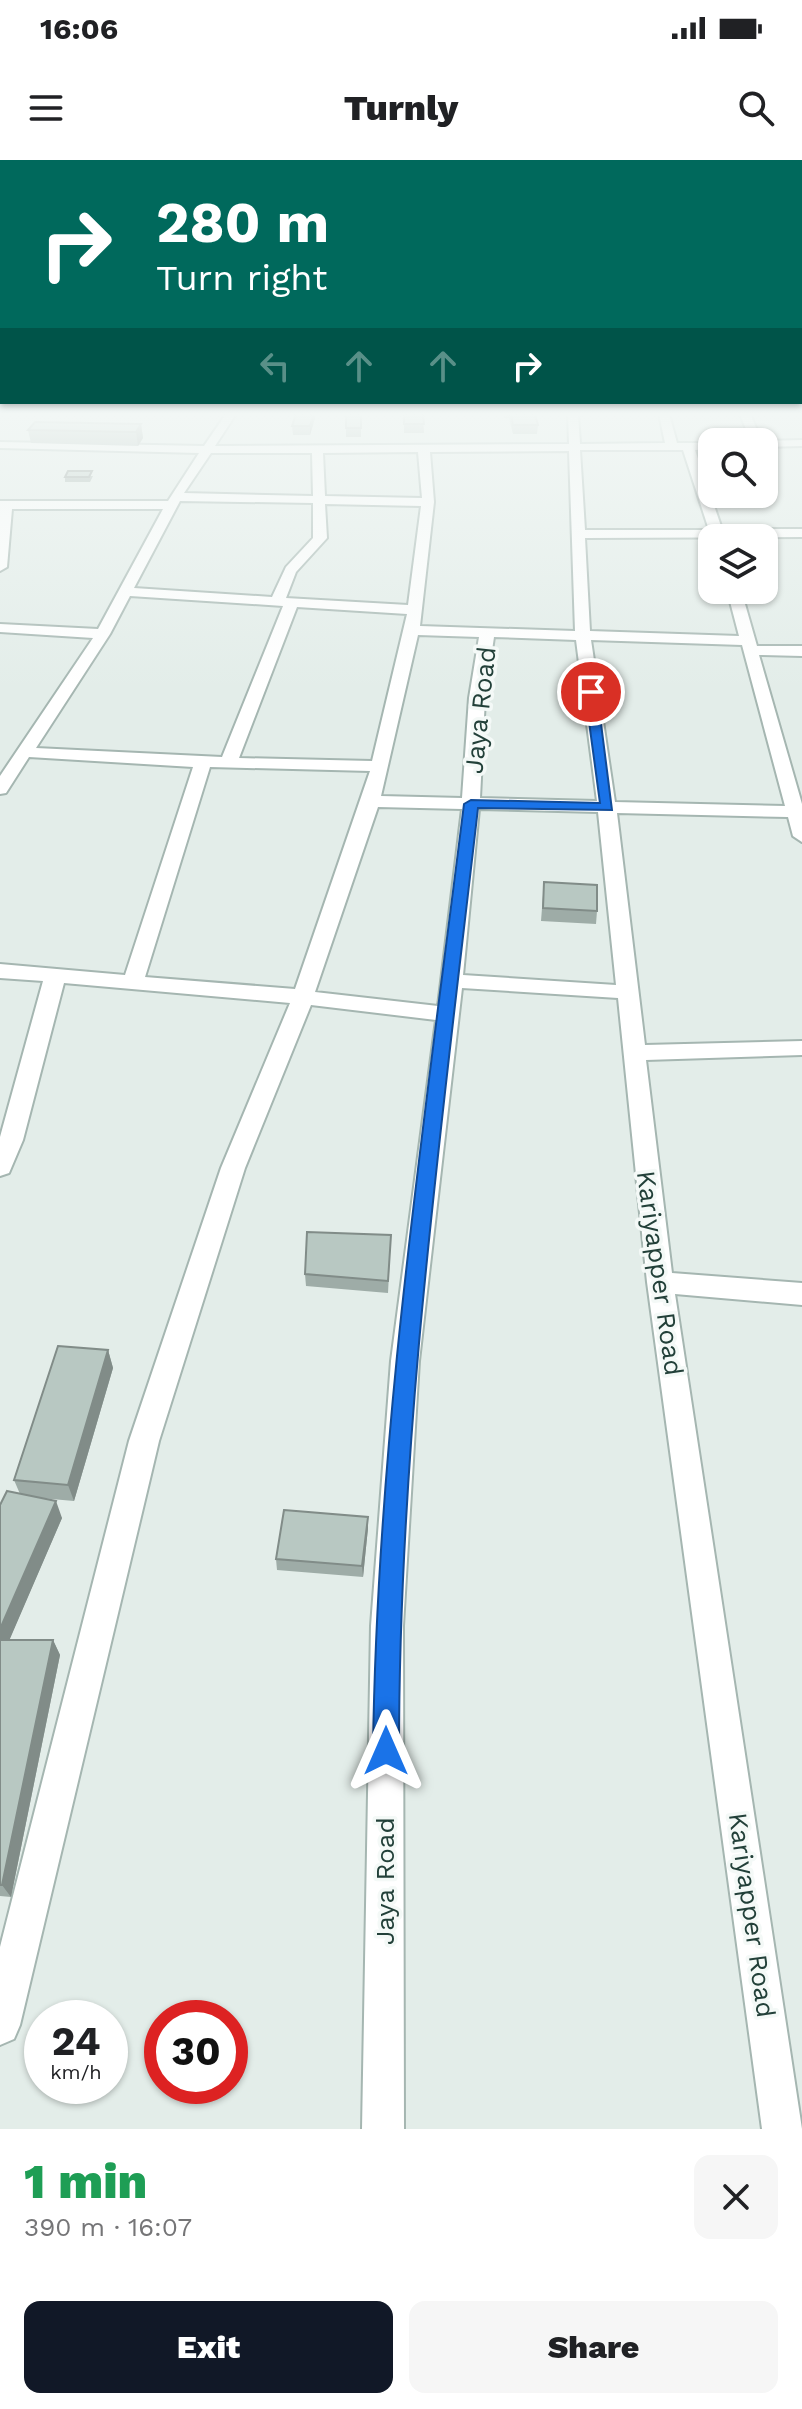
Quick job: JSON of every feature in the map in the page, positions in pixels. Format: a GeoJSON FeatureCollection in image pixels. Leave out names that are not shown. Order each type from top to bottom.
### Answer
{"type":"FeatureCollection","features":[{"type":"Feature","properties":{"kind":"street"},"geometry":{"type":"LineString","coordinates":[[0,567],[3,506]]}},
{"type":"Feature","properties":{"kind":"street"},"geometry":{"type":"LineString","coordinates":[[0,789],[13,758],[103,634],[171,506]]}},
{"type":"Feature","properties":{"kind":"street"},"geometry":{"type":"LineString","coordinates":[[229,762],[285,602],[286,575],[294,562],[320,538],[319,506]]}},
{"type":"Feature","properties":{"kind":"street"},"geometry":{"type":"LineString","coordinates":[[0,2025],[144,1441],[233,1168],[303,997],[371,801],[414,620],[428,506]]}},
{"type":"Feature","properties":{"kind":"street","name":"Kariyapper Road"},"geometry":{"type":"LineString","coordinates":[[578,506],[583,634],[607,808],[625,992],[660,1282],[783,2129]]}},
{"type":"Feature","properties":{"kind":"street"},"geometry":{"type":"LineString","coordinates":[[778,534],[802,533]]}},
{"type":"Feature","properties":{"kind":"street"},"geometry":{"type":"LineString","coordinates":[[581,534],[698,536]]}},
{"type":"Feature","properties":{"kind":"street"},"geometry":{"type":"LineString","coordinates":[[126,592],[285,602],[487,631],[583,634],[802,651]]}},
{"type":"Feature","properties":{"kind":"street"},"geometry":{"type":"LineString","coordinates":[[738,604],[798,812],[802,836]]}},
{"type":"Feature","properties":{"kind":"street"},"geometry":{"type":"LineString","coordinates":[[0,628],[103,634]]}},
{"type":"Feature","properties":{"kind":"street","name":"Jaya Road"},"geometry":{"type":"LineString","coordinates":[[383,2129],[387,1626],[405,1361],[452,981],[471,804],[477,698],[487,631]]}},
{"type":"Feature","properties":{"kind":"street"},"geometry":{"type":"LineString","coordinates":[[13,758],[380,766]]}},
{"type":"Feature","properties":{"kind":"street"},"geometry":{"type":"LineString","coordinates":[[133,982],[203,762]]}},
{"type":"Feature","properties":{"kind":"street"},"geometry":{"type":"LineString","coordinates":[[371,801],[798,812]]}},
{"type":"Feature","properties":{"kind":"street"},"geometry":{"type":"LineString","coordinates":[[0,971],[303,997],[448,1014]]}},
{"type":"Feature","properties":{"kind":"street"},"geometry":{"type":"LineString","coordinates":[[0,1167],[55,977]]}},
{"type":"Feature","properties":{"kind":"street"},"geometry":{"type":"LineString","coordinates":[[452,981],[625,992]]}},
{"type":"Feature","properties":{"kind":"street"},"geometry":{"type":"LineString","coordinates":[[632,1053],[802,1048]]}},
{"type":"Feature","properties":{"kind":"street"},"geometry":{"type":"LineString","coordinates":[[660,1282],[802,1294]]}},
{"type":"Feature","properties":{"kind":"building"},"geometry":{"type":"Polygon","coordinates":[[[544,882],[597,885],[597,911],[543,908],[544,882]]]}},
{"type":"Feature","properties":{"kind":"building"},"geometry":{"type":"Polygon","coordinates":[[[307,1232],[391,1235],[388,1281],[305,1274],[307,1232]]]}},
{"type":"Feature","properties":{"kind":"building"},"geometry":{"type":"Polygon","coordinates":[[[58,1346],[108,1350],[68,1485],[14,1480],[58,1346]]]}},
{"type":"Feature","properties":{"kind":"building"},"geometry":{"type":"Polygon","coordinates":[[[7,1491],[56,1501],[0,1629],[0,1505],[7,1491]]]}},
{"type":"Feature","properties":{"kind":"building"},"geometry":{"type":"Polygon","coordinates":[[[284,1510],[368,1517],[362,1566],[276,1559],[284,1510]]]}},
{"type":"Feature","properties":{"kind":"building"},"geometry":{"type":"Polygon","coordinates":[[[0,1640],[53,1640],[2,1885],[0,1885],[0,1640]]]}},
{"type":"Feature","properties":{"kind":"route"},"geometry":{"type":"LineString","coordinates":[[386,1751],[387,1626],[405,1361],[471,804],[607,808],[591,692]]}}]}
